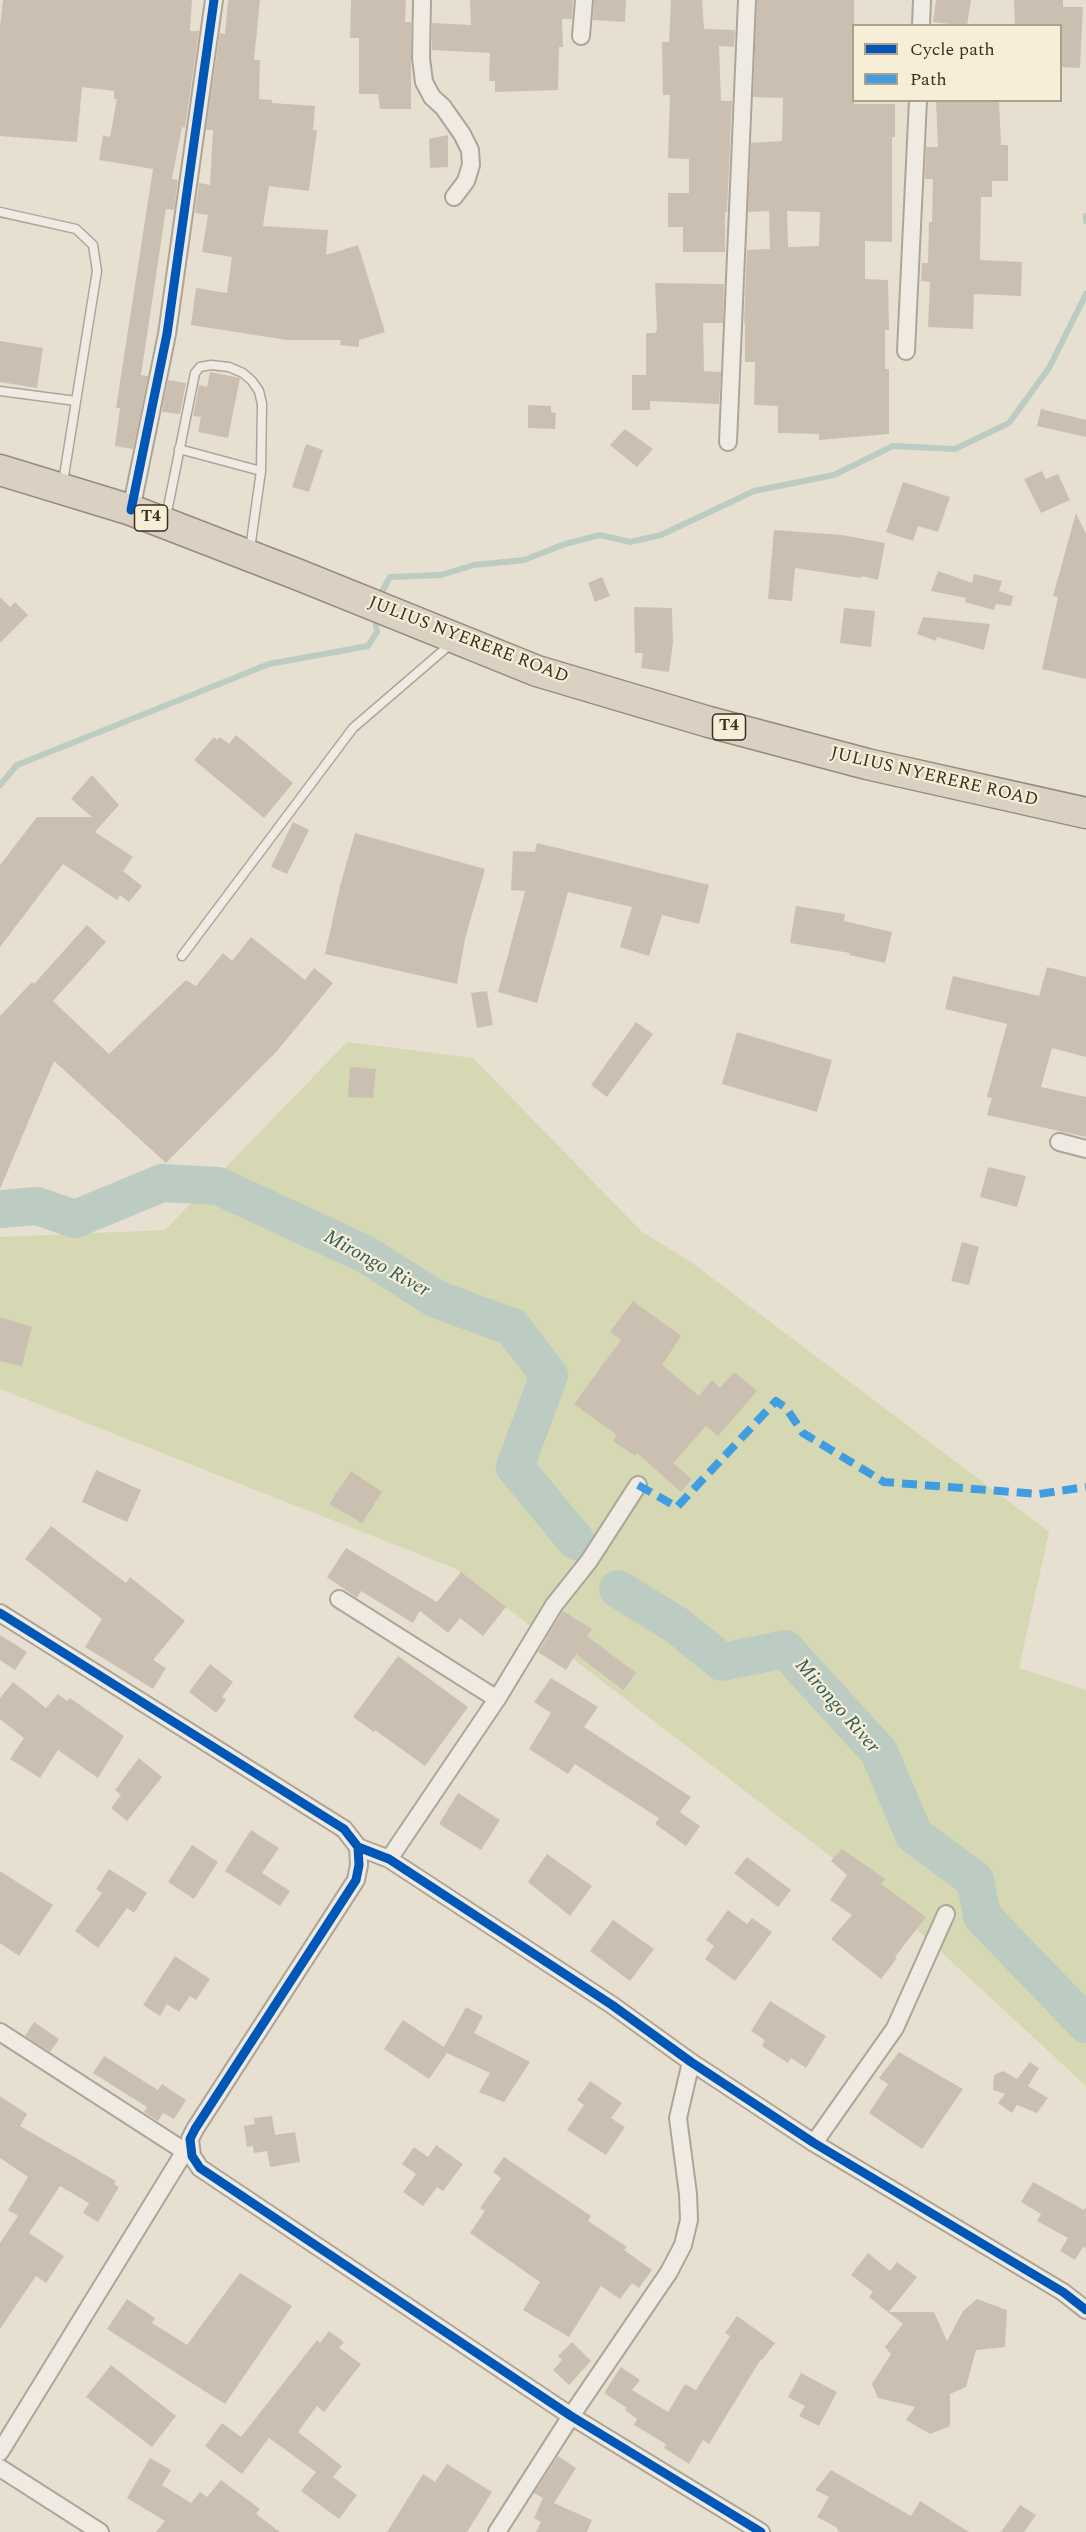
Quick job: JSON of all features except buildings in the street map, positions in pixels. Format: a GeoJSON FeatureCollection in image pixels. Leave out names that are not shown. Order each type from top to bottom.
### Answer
{"type":"FeatureCollection","features":[{"type":"Feature","properties":{"kind":"highway","name":"JULIUS NYERERE ROAD"},"geometry":{"type":"LineString","coordinates":[[0,470],[131,510],[299,574],[537,671],[710,722],[867,764],[1086,813]]}},
{"type":"Feature","properties":{"kind":"street"},"geometry":{"type":"LineString","coordinates":[[131,510],[167,334],[214,0]]}},
{"type":"Feature","properties":{"kind":"street"},"geometry":{"type":"LineString","coordinates":[[422,0],[421,58],[424,82],[432,97],[462,134],[470,150],[471,165],[466,181],[454,197]]}},
{"type":"Feature","properties":{"kind":"street"},"geometry":{"type":"LineString","coordinates":[[581,36],[584,0]]}},
{"type":"Feature","properties":{"kind":"street"},"geometry":{"type":"LineString","coordinates":[[728,442],[747,0]]}},
{"type":"Feature","properties":{"kind":"street"},"geometry":{"type":"LineString","coordinates":[[921,24],[922,0]]}},
{"type":"Feature","properties":{"kind":"street"},"geometry":{"type":"LineString","coordinates":[[906,351],[918,102]]}},
{"type":"Feature","properties":{"kind":"street"},"geometry":{"type":"LineString","coordinates":[[1059,1142],[1086,1149]]}},
{"type":"Feature","properties":{"kind":"street"},"geometry":{"type":"LineString","coordinates":[[389,1859],[497,1699],[554,1605],[589,1562],[638,1485]]}},
{"type":"Feature","properties":{"kind":"street"},"geometry":{"type":"LineString","coordinates":[[339,1599],[497,1699]]}},
{"type":"Feature","properties":{"kind":"street"},"geometry":{"type":"LineString","coordinates":[[0,1613],[344,1829],[358,1847],[389,1859],[612,2005],[691,2062],[814,2143],[1063,2292],[1086,2310]]}},
{"type":"Feature","properties":{"kind":"street"},"geometry":{"type":"LineString","coordinates":[[0,2452],[189,2153],[190,2139],[195,2129],[356,1880],[360,1864],[358,1847]]}},
{"type":"Feature","properties":{"kind":"street"},"geometry":{"type":"LineString","coordinates":[[814,2143],[896,2028],[946,1914]]}},
{"type":"Feature","properties":{"kind":"street"},"geometry":{"type":"LineString","coordinates":[[0,2032],[189,2153],[200,2168],[220,2183],[571,2416],[761,2532]]}},
{"type":"Feature","properties":{"kind":"street"},"geometry":{"type":"LineString","coordinates":[[497,2532],[571,2416],[669,2272],[683,2244],[689,2220],[688,2194],[678,2118],[691,2062]]}},
{"type":"Feature","properties":{"kind":"street"},"geometry":{"type":"LineString","coordinates":[[0,2468],[100,2532]]}},
{"type":"Feature","properties":{"kind":"lane"},"geometry":{"type":"LineString","coordinates":[[0,212],[76,229],[93,245],[97,271],[62,488]]}},
{"type":"Feature","properties":{"kind":"lane"},"geometry":{"type":"LineString","coordinates":[[165,523],[195,373],[200,367],[211,364],[230,367],[243,373],[259,391],[263,417],[261,471],[249,555]]}},
{"type":"Feature","properties":{"kind":"lane"},"geometry":{"type":"LineString","coordinates":[[0,391],[76,401]]}},
{"type":"Feature","properties":{"kind":"lane"},"geometry":{"type":"LineString","coordinates":[[179,449],[261,471]]}},
{"type":"Feature","properties":{"kind":"lane"},"geometry":{"type":"LineString","coordinates":[[182,956],[352,728],[457,639]]}},
{"type":"Feature","properties":{"kind":"green space"},"geometry":{"type":"Polygon","coordinates":[[[347,1042],[473,1058],[642,1232],[691,1262],[1049,1532],[1019,1668],[1086,1690],[1086,2086],[874,1890],[456,1569],[0,1389],[0,1237],[165,1230],[347,1042]]]}},
{"type":"Feature","properties":{"kind":"waterway"},"geometry":{"type":"LineString","coordinates":[[1086,216],[1086,221]]}},
{"type":"Feature","properties":{"kind":"waterway"},"geometry":{"type":"LineString","coordinates":[[378,599],[390,577],[441,575],[474,565],[524,560],[565,544],[600,535],[630,542],[661,535],[754,491],[834,475],[893,446],[955,449],[1009,423],[1049,368],[1086,294]]}},
{"type":"Feature","properties":{"kind":"waterway"},"geometry":{"type":"LineString","coordinates":[[0,785],[17,765],[269,664],[368,646],[377,632],[374,614]]}},
{"type":"Feature","properties":{"kind":"waterway","name":"Mirongo River"},"geometry":{"type":"LineString","coordinates":[[0,1209],[37,1206],[75,1219],[162,1183],[218,1186],[365,1254],[436,1299],[512,1327],[549,1375],[515,1467],[576,1541]]}},
{"type":"Feature","properties":{"kind":"waterway","name":"Mirongo River"},"geometry":{"type":"LineString","coordinates":[[618,1589],[678,1626],[722,1662],[785,1649],[879,1752],[914,1835],[975,1880],[982,1916],[1086,2024]]}},
{"type":"Feature","properties":{"kind":"marked path"},"geometry":{"type":"LineString","coordinates":[[638,1485],[677,1507],[776,1401],[786,1408],[803,1433],[884,1482],[1039,1494],[1086,1487]]}},
{"type":"Feature","properties":{"kind":"cycle path"},"geometry":{"type":"LineString","coordinates":[[131,510],[167,334],[214,0]]}},
{"type":"Feature","properties":{"kind":"cycle path"},"geometry":{"type":"LineString","coordinates":[[0,1613],[344,1829],[358,1847],[359,1865],[356,1880],[190,2139],[192,2156],[200,2168],[571,2416],[761,2532]]}},
{"type":"Feature","properties":{"kind":"cycle path"},"geometry":{"type":"LineString","coordinates":[[358,1847],[389,1859],[612,2005],[691,2062],[814,2143],[1063,2292],[1086,2310]]}}]}
